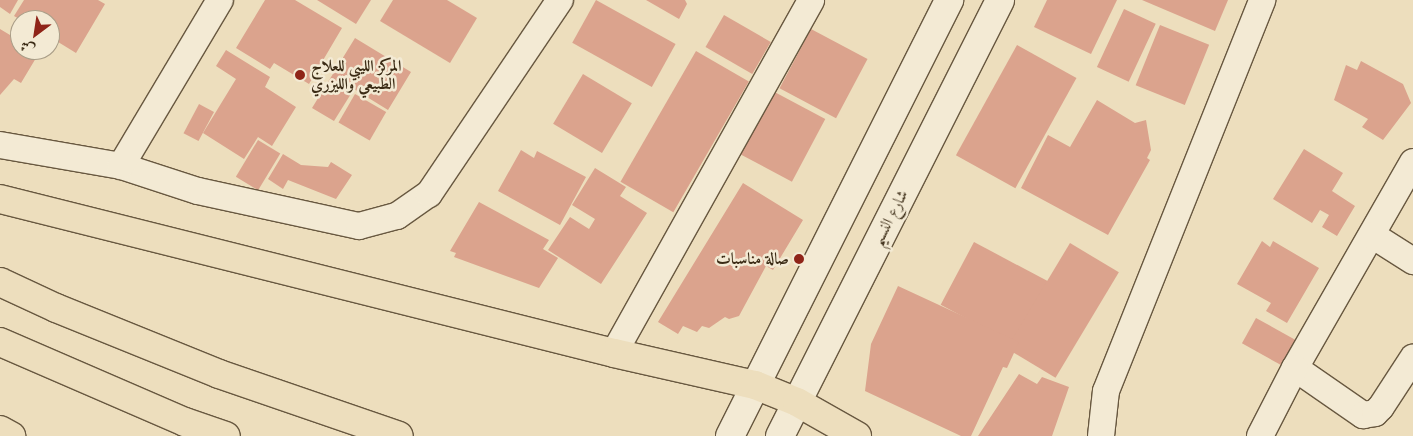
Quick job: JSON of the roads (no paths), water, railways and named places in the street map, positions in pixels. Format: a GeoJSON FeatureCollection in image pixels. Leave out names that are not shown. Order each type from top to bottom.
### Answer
{"type":"FeatureCollection","features":[{"type":"Feature","properties":{"kind":"highway"},"geometry":{"type":"LineString","coordinates":[[0,200],[614,354],[755,386],[797,402],[857,436]]}},
{"type":"Feature","properties":{"kind":"highway"},"geometry":{"type":"LineString","coordinates":[[0,282],[56,308],[219,374],[399,436]]}},
{"type":"Feature","properties":{"kind":"highway"},"geometry":{"type":"LineString","coordinates":[[0,342],[185,422],[226,436]]}},
{"type":"Feature","properties":{"kind":"highway"},"geometry":{"type":"LineString","coordinates":[[0,430],[11,436]]}},
{"type":"Feature","properties":{"kind":"street"},"geometry":{"type":"LineString","coordinates":[[121,166],[220,0]]}},
{"type":"Feature","properties":{"kind":"street"},"geometry":{"type":"LineString","coordinates":[[0,145],[121,166],[198,191],[359,226],[397,216],[429,194],[560,0]]}},
{"type":"Feature","properties":{"kind":"street"},"geometry":{"type":"LineString","coordinates":[[614,354],[811,0]]}},
{"type":"Feature","properties":{"kind":"street"},"geometry":{"type":"LineString","coordinates":[[730,436],[949,0]]}},
{"type":"Feature","properties":{"kind":"street","name":"شارع النسيم"},"geometry":{"type":"LineString","coordinates":[[780,436],[1000,0]]}},
{"type":"Feature","properties":{"kind":"street"},"geometry":{"type":"LineString","coordinates":[[1102,436],[1106,391],[1262,0]]}},
{"type":"Feature","properties":{"kind":"street"},"geometry":{"type":"LineString","coordinates":[[1260,436],[1295,368],[1413,162]]}},
{"type":"Feature","properties":{"kind":"street"},"geometry":{"type":"LineString","coordinates":[[1372,235],[1413,261]]}},
{"type":"Feature","properties":{"kind":"street"},"geometry":{"type":"LineString","coordinates":[[1295,368],[1363,415],[1375,413],[1381,407],[1413,358]]}},
{"type":"Feature","properties":{"kind":"place","name":"المركز الليبي للعلاج الطبيعي والليزري"},"geometry":{"type":"Point","coordinates":[300,75]}},
{"type":"Feature","properties":{"kind":"place","name":"صالة مناسبات"},"geometry":{"type":"Point","coordinates":[799,259]}}]}
